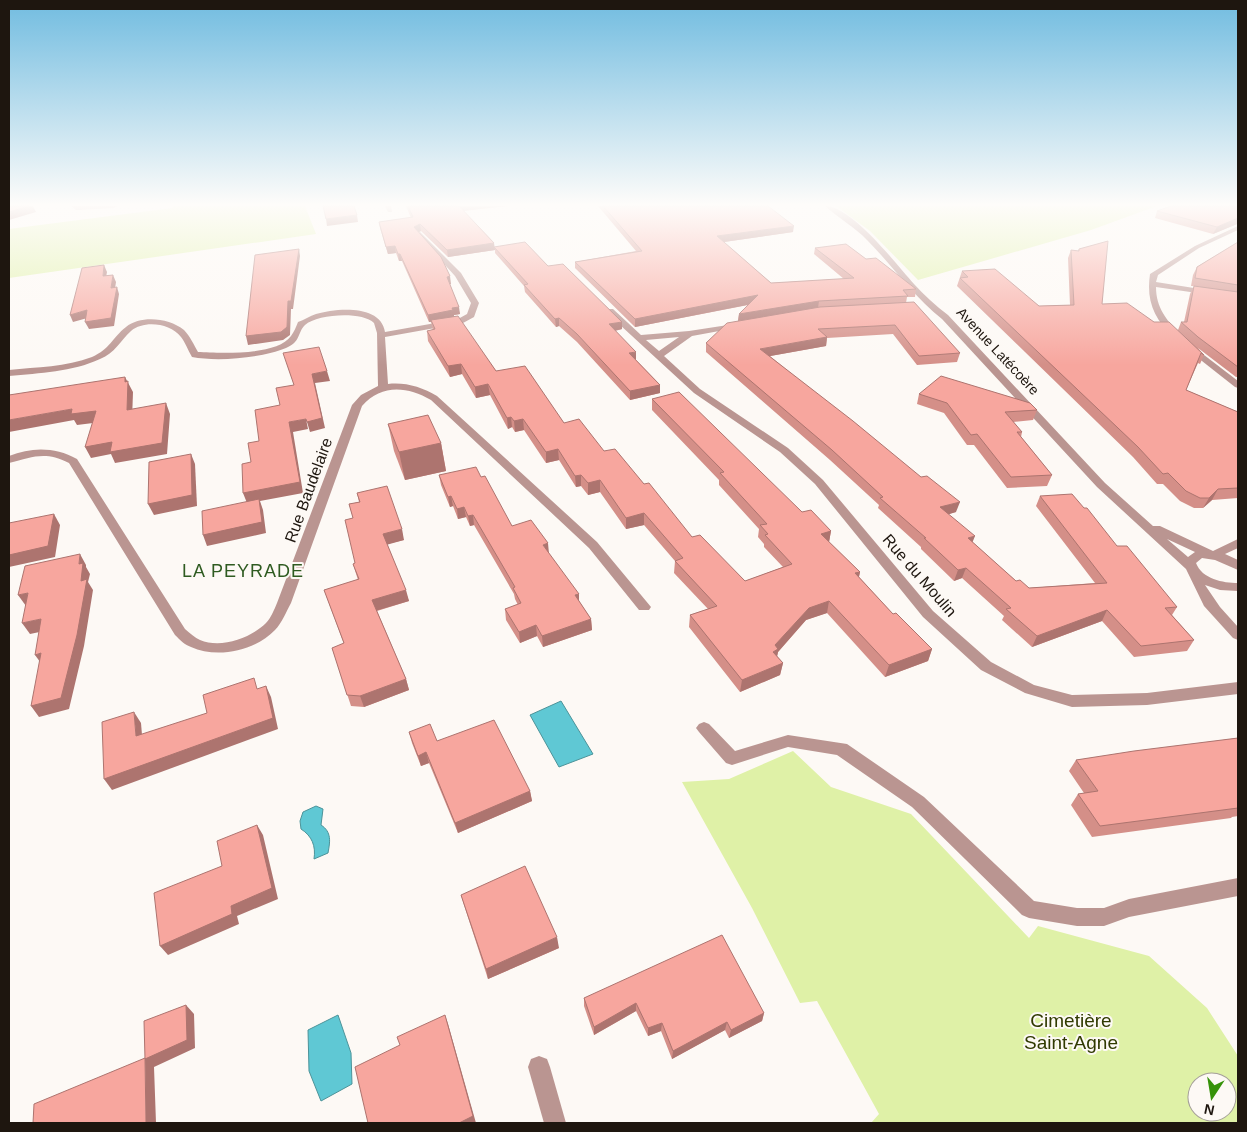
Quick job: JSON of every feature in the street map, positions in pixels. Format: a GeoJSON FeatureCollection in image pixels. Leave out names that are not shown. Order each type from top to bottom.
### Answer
{"type":"FeatureCollection","features":[{"type":"Feature","properties":{"kind":"street"},"geometry":{"type":"LineString","coordinates":[[382,336],[460,321],[471,316],[475,303],[458,275],[443,259]]}},
{"type":"Feature","properties":{"kind":"street","name":"Avenue Latécoère"},"geometry":{"type":"LineString","coordinates":[[887,259],[929,306],[945,317],[1101,485],[1193,570],[1210,582],[1220,586],[1238,588]]}},
{"type":"Feature","properties":{"kind":"street"},"geometry":{"type":"LineString","coordinates":[[1178,259],[1154,274],[1152,284],[1154,307],[1172,331],[1202,358],[1238,385]]}},
{"type":"Feature","properties":{"kind":"street"},"geometry":{"type":"LineString","coordinates":[[1152,284],[1238,297]]}},
{"type":"Feature","properties":{"kind":"street","name":"Rue du Moulin"},"geometry":{"type":"LineString","coordinates":[[598,300],[698,391],[784,450],[819,482],[928,614],[986,666],[1030,689],[1072,701],[1147,699],[1238,688]]}},
{"type":"Feature","properties":{"kind":"street"},"geometry":{"type":"LineString","coordinates":[[920,306],[929,306]]}},
{"type":"Feature","properties":{"kind":"street"},"geometry":{"type":"LineString","coordinates":[[9,373],[55,368],[95,358],[114,349],[128,329],[143,323],[167,323],[183,333],[195,355],[221,356],[283,347],[294,339],[301,324],[319,316],[344,314],[374,318],[381,327],[383,387]]}},
{"type":"Feature","properties":{"kind":"street"},"geometry":{"type":"LineString","coordinates":[[638,338],[689,334],[752,323]]}},
{"type":"Feature","properties":{"kind":"street"},"geometry":{"type":"LineString","coordinates":[[659,355],[689,334]]}},
{"type":"Feature","properties":{"kind":"street","name":"Rue Baudelaire"},"geometry":{"type":"LineString","coordinates":[[9,460],[30,453],[46,452],[61,454],[73,461],[180,632],[196,644],[216,647],[236,646],[256,638],[271,626],[284,603],[357,405],[362,397],[371,391],[383,387],[410,387],[425,392],[434,398],[593,545],[644,608]]}},
{"type":"Feature","properties":{"kind":"street","name":"Avenue Latécoère"},"geometry":{"type":"LineString","coordinates":[[1142,522],[1238,566]]}},
{"type":"Feature","properties":{"kind":"street"},"geometry":{"type":"LineString","coordinates":[[1193,570],[1190,563],[1196,556],[1213,555],[1238,543]]}},
{"type":"Feature","properties":{"kind":"street","name":"Avenue Latécoère"},"geometry":{"type":"LineString","coordinates":[[1193,570],[1198,585],[1214,611],[1238,635]]}},
{"type":"Feature","properties":{"kind":"street"},"geometry":{"type":"LineString","coordinates":[[704,728],[732,758],[788,741],[841,749],[918,802],[1029,909],[1077,918],[1104,917],[1130,908],[1238,887]]}},
{"type":"Feature","properties":{"kind":"street"},"geometry":{"type":"LineString","coordinates":[[539,1067],[555,1123]]}},
{"type":"Feature","properties":{"kind":"green space"},"geometry":{"type":"Polygon","coordinates":[[[9,259],[143,259],[9,278],[9,259]]]}},
{"type":"Feature","properties":{"kind":"green space"},"geometry":{"type":"Polygon","coordinates":[[[897,259],[991,259],[918,280],[897,259]]]}},
{"type":"Feature","properties":{"kind":"green space","name":"Cimetière Saint-Agne"},"geometry":{"type":"Polygon","coordinates":[[[793,751],[831,787],[911,814],[1029,938],[1038,926],[1149,956],[1207,1008],[1238,1056],[1238,1123],[871,1123],[879,1114],[817,1001],[800,1003],[752,908],[682,782],[729,779],[793,751]]]}},
{"type":"Feature","properties":{"kind":"water"},"geometry":{"type":"Polygon","coordinates":[[[561,701],[593,754],[559,767],[530,715],[561,701]]]}},
{"type":"Feature","properties":{"kind":"water"},"geometry":{"type":"Polygon","coordinates":[[[316,806],[323,809],[321,825],[329,834],[330,841],[328,853],[314,859],[312,842],[301,829],[300,821],[303,812],[316,806]]]}},
{"type":"Feature","properties":{"kind":"water"},"geometry":{"type":"Polygon","coordinates":[[[338,1015],[351,1053],[352,1084],[321,1101],[309,1071],[308,1030],[338,1015]]]}},
{"type":"Feature","properties":{"kind":"building"},"geometry":{"type":"Polygon","coordinates":[[[255,259],[297,259],[291,301],[288,301],[287,327],[281,332],[246,336],[255,259]]]}},
{"type":"Feature","properties":{"kind":"building"},"geometry":{"type":"Polygon","coordinates":[[[402,259],[442,259],[450,276],[447,277],[459,307],[428,315],[402,259]]]}},
{"type":"Feature","properties":{"kind":"building"},"geometry":{"type":"Polygon","coordinates":[[[505,259],[541,259],[548,266],[563,264],[622,322],[609,324],[636,352],[629,353],[660,385],[630,391],[577,334],[559,318],[555,319],[524,285],[528,284],[505,259]]]}},
{"type":"Feature","properties":{"kind":"building"},"geometry":{"type":"Polygon","coordinates":[[[594,259],[743,259],[771,283],[854,278],[829,259],[877,259],[916,289],[903,290],[908,296],[819,301],[739,314],[758,295],[635,319],[575,262],[594,259]]]}},
{"type":"Feature","properties":{"kind":"building"},"geometry":{"type":"Polygon","coordinates":[[[1071,259],[1106,259],[1102,304],[1127,303],[1154,322],[1169,322],[1204,355],[1201,353],[1186,390],[1238,412],[1238,488],[1218,489],[1209,498],[1200,498],[1186,491],[1168,473],[1163,474],[1138,447],[960,278],[968,277],[962,271],[995,269],[1039,306],[1074,305],[1071,259]]]}},
{"type":"Feature","properties":{"kind":"building"},"geometry":{"type":"Polygon","coordinates":[[[1210,259],[1238,259],[1238,285],[1195,278],[1197,267],[1210,259]]]}},
{"type":"Feature","properties":{"kind":"building"},"geometry":{"type":"Polygon","coordinates":[[[104,265],[103,276],[113,275],[111,288],[117,287],[111,318],[85,322],[87,310],[70,315],[82,268],[104,265]]]}},
{"type":"Feature","properties":{"kind":"building"},"geometry":{"type":"Polygon","coordinates":[[[1194,286],[1238,292],[1238,367],[1181,322],[1187,322],[1194,286]]]}},
{"type":"Feature","properties":{"kind":"building"},"geometry":{"type":"Polygon","coordinates":[[[914,302],[960,353],[919,356],[895,325],[818,329],[827,337],[760,349],[853,421],[921,477],[927,476],[960,502],[940,507],[975,536],[968,538],[1016,581],[1020,580],[1029,588],[1107,583],[1040,496],[1072,494],[1084,508],[1087,508],[1117,546],[1127,546],[1177,607],[1165,608],[1194,640],[1141,646],[1107,610],[1037,636],[1006,609],[1011,608],[966,568],[958,570],[924,538],[926,538],[880,498],[883,497],[832,450],[706,343],[727,323],[820,307],[914,302]]]}},
{"type":"Feature","properties":{"kind":"building"},"geometry":{"type":"Polygon","coordinates":[[[458,316],[496,371],[525,366],[564,423],[579,419],[604,451],[615,449],[644,484],[649,483],[692,537],[700,535],[745,581],[792,564],[765,535],[768,534],[760,525],[767,524],[720,473],[724,472],[652,399],[679,392],[802,512],[811,510],[831,531],[821,534],[860,572],[855,573],[893,614],[896,613],[932,649],[889,665],[829,601],[809,608],[775,645],[778,649],[773,652],[783,663],[742,680],[690,615],[717,606],[675,561],[683,558],[644,513],[626,518],[600,480],[588,483],[581,475],[575,476],[558,449],[546,452],[523,419],[514,421],[511,417],[507,418],[488,384],[475,387],[461,364],[448,366],[427,331],[435,329],[431,320],[458,316]]]}},
{"type":"Feature","properties":{"kind":"building"},"geometry":{"type":"Polygon","coordinates":[[[319,347],[327,371],[312,374],[322,418],[307,422],[306,419],[289,422],[300,482],[243,493],[242,464],[251,462],[248,443],[259,441],[255,410],[280,405],[276,388],[294,385],[283,353],[319,347]]]}},
{"type":"Feature","properties":{"kind":"building"},"geometry":{"type":"Polygon","coordinates":[[[941,376],[1030,403],[1037,410],[1005,412],[1022,432],[1017,432],[1052,475],[1011,477],[977,434],[971,435],[947,403],[919,394],[941,376]]]}},
{"type":"Feature","properties":{"kind":"building"},"geometry":{"type":"Polygon","coordinates":[[[125,377],[125,382],[128,381],[127,410],[166,403],[162,443],[110,452],[112,442],[85,447],[96,411],[71,414],[72,409],[9,420],[9,395],[125,377]]]}},
{"type":"Feature","properties":{"kind":"building"},"geometry":{"type":"Polygon","coordinates":[[[428,415],[441,443],[399,452],[388,424],[428,415]]]}},
{"type":"Feature","properties":{"kind":"building"},"geometry":{"type":"Polygon","coordinates":[[[191,454],[192,495],[148,504],[149,462],[191,454]]]}},
{"type":"Feature","properties":{"kind":"building"},"geometry":{"type":"Polygon","coordinates":[[[476,467],[481,477],[485,476],[512,526],[531,520],[548,543],[543,545],[579,594],[575,595],[591,619],[542,636],[536,625],[519,632],[505,609],[521,603],[513,588],[515,587],[473,515],[468,516],[464,507],[457,509],[451,496],[448,497],[439,475],[476,467]]]}},
{"type":"Feature","properties":{"kind":"building"},"geometry":{"type":"Polygon","coordinates":[[[387,486],[402,529],[383,534],[406,590],[372,600],[406,679],[360,696],[347,695],[332,648],[344,643],[324,590],[359,579],[353,564],[355,563],[345,520],[353,518],[349,504],[360,502],[357,493],[387,486]]]}},
{"type":"Feature","properties":{"kind":"building"},"geometry":{"type":"Polygon","coordinates":[[[259,499],[262,522],[203,535],[202,511],[259,499]]]}},
{"type":"Feature","properties":{"kind":"building"},"geometry":{"type":"Polygon","coordinates":[[[54,514],[48,546],[9,555],[9,523],[54,514]]]}},
{"type":"Feature","properties":{"kind":"building"},"geometry":{"type":"Polygon","coordinates":[[[80,554],[79,564],[83,563],[81,581],[87,579],[77,635],[61,698],[31,706],[41,653],[35,655],[41,619],[22,623],[28,593],[18,595],[25,566],[80,554]]]}},
{"type":"Feature","properties":{"kind":"building"},"geometry":{"type":"Polygon","coordinates":[[[254,678],[257,689],[266,686],[273,718],[104,779],[102,722],[134,712],[136,736],[207,713],[203,695],[254,678]]]}},
{"type":"Feature","properties":{"kind":"building"},"geometry":{"type":"Polygon","coordinates":[[[494,720],[530,791],[455,823],[426,752],[418,756],[409,732],[430,724],[437,741],[494,720]]]}},
{"type":"Feature","properties":{"kind":"building"},"geometry":{"type":"Polygon","coordinates":[[[1238,738],[1238,808],[1100,826],[1078,794],[1098,791],[1076,760],[1238,738]]]}},
{"type":"Feature","properties":{"kind":"building"},"geometry":{"type":"Polygon","coordinates":[[[257,825],[272,888],[231,906],[232,914],[160,946],[154,893],[222,866],[217,841],[257,825]]]}},
{"type":"Feature","properties":{"kind":"building"},"geometry":{"type":"Polygon","coordinates":[[[525,866],[557,937],[486,969],[461,895],[525,866]]]}},
{"type":"Feature","properties":{"kind":"building"},"geometry":{"type":"Polygon","coordinates":[[[722,935],[764,1013],[731,1030],[727,1022],[673,1051],[662,1023],[648,1028],[636,1003],[594,1027],[584,998],[722,935]]]}},
{"type":"Feature","properties":{"kind":"building"},"geometry":{"type":"Polygon","coordinates":[[[186,1005],[187,1040],[145,1059],[144,1021],[186,1005]]]}},
{"type":"Feature","properties":{"kind":"building"},"geometry":{"type":"Polygon","coordinates":[[[445,1015],[473,1116],[459,1123],[368,1123],[355,1067],[400,1045],[397,1037],[445,1015]]]}},
{"type":"Feature","properties":{"kind":"building"},"geometry":{"type":"Polygon","coordinates":[[[145,1058],[146,1123],[33,1123],[34,1104],[145,1058]]]}},
{"type":"Feature","properties":{"kind":"district","name":"LA PEYRADE"},"geometry":{"type":"Point","coordinates":[243,571]}}]}
